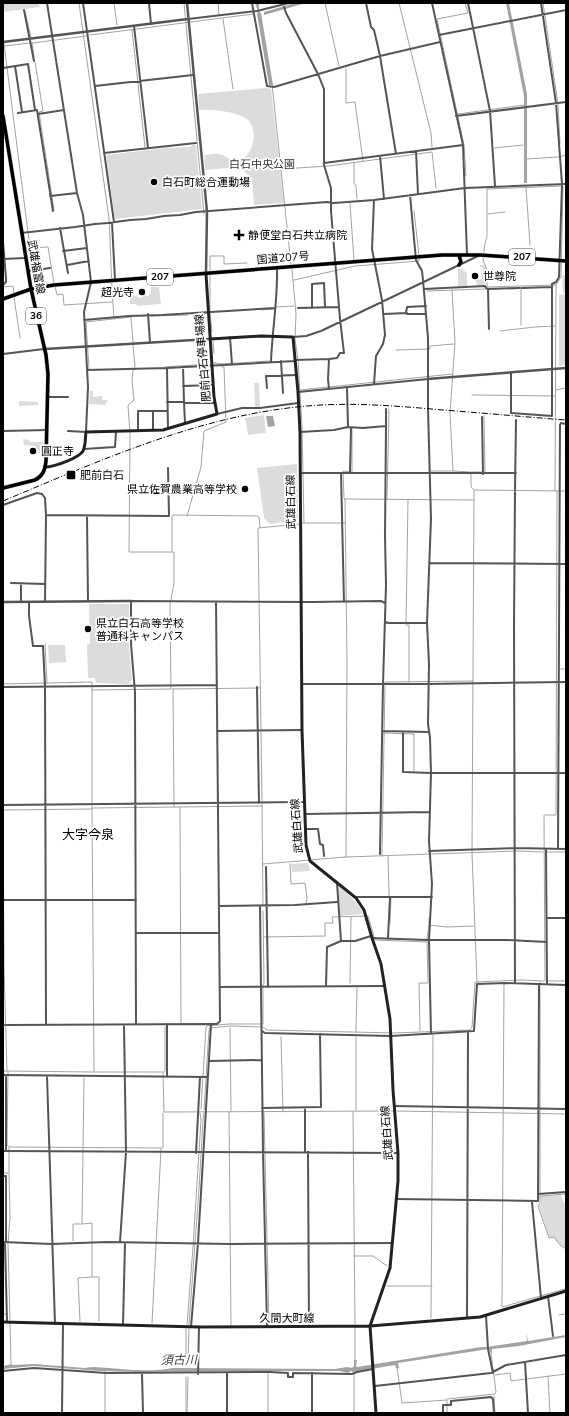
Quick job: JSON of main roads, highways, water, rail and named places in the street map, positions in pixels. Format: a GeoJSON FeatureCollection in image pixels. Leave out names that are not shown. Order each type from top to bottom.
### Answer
{"type":"FeatureCollection","features":[{"type":"Feature","properties":{"kind":"main road","name":"武雄福富線"},"geometry":{"type":"LineString","coordinates":[[3,116],[30,289],[45,349],[48,374],[46,467]]}},
{"type":"Feature","properties":{"kind":"main road","name":"国道207号"},"geometry":{"type":"LineString","coordinates":[[3,299],[30,289],[55,285],[209,274],[276,267],[354,262],[374,263],[467,254],[562,260]]}},
{"type":"Feature","properties":{"kind":"main road"},"geometry":{"type":"LineString","coordinates":[[459,255],[461,262],[459,265]]}},
{"type":"Feature","properties":{"kind":"main road","name":"肥前白石停車場線"},"geometry":{"type":"LineString","coordinates":[[46,467],[52,466],[82,453],[84,449],[86,432],[153,430],[168,428],[217,414],[213,386],[208,313],[209,274]]}},
{"type":"Feature","properties":{"kind":"main road","name":"武雄白石線"},"geometry":{"type":"LineString","coordinates":[[210,339],[272,336],[294,337],[301,432],[302,730],[303,802],[306,845],[309,861],[356,898],[361,904],[381,964],[390,1019],[394,1109],[398,1153],[397,1199],[390,1268],[370,1326],[376,1413]]}},
{"type":"Feature","properties":{"kind":"main road"},"geometry":{"type":"LineString","coordinates":[[3,488],[35,480],[42,475],[46,467]]}},
{"type":"Feature","properties":{"kind":"main road","name":"久間大町線"},"geometry":{"type":"LineString","coordinates":[[7,1322],[185,1327],[370,1326],[486,1316],[541,1297],[566,1291]]}},
{"type":"Feature","properties":{"kind":"waterway"},"geometry":{"type":"LineString","coordinates":[[79,3],[109,219],[114,318]]}},
{"type":"Feature","properties":{"kind":"waterway"},"geometry":{"type":"LineString","coordinates":[[114,3],[117,25]]}},
{"type":"Feature","properties":{"kind":"waterway"},"geometry":{"type":"LineString","coordinates":[[184,3],[204,214]]}},
{"type":"Feature","properties":{"kind":"waterway"},"geometry":{"type":"LineString","coordinates":[[218,3],[219,14]]}},
{"type":"Feature","properties":{"kind":"waterway"},"geometry":{"type":"LineString","coordinates":[[325,3],[339,66]]}},
{"type":"Feature","properties":{"kind":"waterway"},"geometry":{"type":"LineString","coordinates":[[399,3],[431,133],[432,147]]}},
{"type":"Feature","properties":{"kind":"waterway"},"geometry":{"type":"LineString","coordinates":[[465,3],[468,13],[437,19],[464,145],[466,176]]}},
{"type":"Feature","properties":{"kind":"waterway"},"geometry":{"type":"LineString","coordinates":[[543,3],[558,104],[560,143]]}},
{"type":"Feature","properties":{"kind":"waterway"},"geometry":{"type":"LineString","coordinates":[[25,12],[31,37]]}},
{"type":"Feature","properties":{"kind":"waterway"},"geometry":{"type":"LineString","coordinates":[[90,35],[253,14]]}},
{"type":"Feature","properties":{"kind":"waterway"},"geometry":{"type":"LineString","coordinates":[[223,19],[233,89]]}},
{"type":"Feature","properties":{"kind":"waterway"},"geometry":{"type":"LineString","coordinates":[[132,30],[145,147]]}},
{"type":"Feature","properties":{"kind":"waterway"},"geometry":{"type":"LineString","coordinates":[[3,36],[30,248],[48,247],[54,283]]}},
{"type":"Feature","properties":{"kind":"waterway"},"geometry":{"type":"LineString","coordinates":[[33,43],[86,36]]}},
{"type":"Feature","properties":{"kind":"waterway"},"geometry":{"type":"LineString","coordinates":[[32,42],[34,57]]}},
{"type":"Feature","properties":{"kind":"waterway"},"geometry":{"type":"LineString","coordinates":[[5,46],[29,43]]}},
{"type":"Feature","properties":{"kind":"waterway"},"geometry":{"type":"LineString","coordinates":[[35,62],[43,111],[39,112],[54,210]]}},
{"type":"Feature","properties":{"kind":"waterway"},"geometry":{"type":"LineString","coordinates":[[346,69],[346,103],[355,102],[363,161]]}},
{"type":"Feature","properties":{"kind":"waterway"},"geometry":{"type":"LineString","coordinates":[[272,84],[291,265]]}},
{"type":"Feature","properties":{"kind":"waterway"},"geometry":{"type":"LineString","coordinates":[[458,114],[524,105]]}},
{"type":"Feature","properties":{"kind":"waterway"},"geometry":{"type":"LineString","coordinates":[[494,148],[523,145]]}},
{"type":"Feature","properties":{"kind":"waterway"},"geometry":{"type":"LineString","coordinates":[[282,169],[328,166],[432,152],[436,188]]}},
{"type":"Feature","properties":{"kind":"waterway"},"geometry":{"type":"LineString","coordinates":[[527,159],[566,155]]}},
{"type":"Feature","properties":{"kind":"waterway"},"geometry":{"type":"LineString","coordinates":[[354,162],[354,183],[356,186],[357,199]]}},
{"type":"Feature","properties":{"kind":"waterway"},"geometry":{"type":"LineString","coordinates":[[555,491],[556,285],[561,277],[563,186],[487,189],[487,237],[483,260],[487,270],[487,287],[556,285]]}},
{"type":"Feature","properties":{"kind":"waterway"},"geometry":{"type":"LineString","coordinates":[[526,187],[530,245]]}},
{"type":"Feature","properties":{"kind":"waterway"},"geometry":{"type":"LineString","coordinates":[[350,203],[354,261]]}},
{"type":"Feature","properties":{"kind":"waterway"},"geometry":{"type":"LineString","coordinates":[[414,211],[419,256]]}},
{"type":"Feature","properties":{"kind":"waterway"},"geometry":{"type":"LineString","coordinates":[[488,214],[505,212]]}},
{"type":"Feature","properties":{"kind":"waterway"},"geometry":{"type":"LineString","coordinates":[[210,271],[210,256],[224,256],[224,264],[247,263]]}},
{"type":"Feature","properties":{"kind":"waterway"},"geometry":{"type":"LineString","coordinates":[[294,280],[355,266],[419,261],[419,259]]}},
{"type":"Feature","properties":{"kind":"waterway"},"geometry":{"type":"LineString","coordinates":[[292,269],[296,314],[295,339],[298,360],[302,426],[304,523],[302,523]]}},
{"type":"Feature","properties":{"kind":"waterway"},"geometry":{"type":"LineString","coordinates":[[210,275],[210,310]]}},
{"type":"Feature","properties":{"kind":"waterway"},"geometry":{"type":"LineString","coordinates":[[3,287],[13,286],[14,294]]}},
{"type":"Feature","properties":{"kind":"waterway"},"geometry":{"type":"LineString","coordinates":[[55,286],[57,295],[63,294],[64,305],[112,302]]}},
{"type":"Feature","properties":{"kind":"waterway"},"geometry":{"type":"LineString","coordinates":[[427,291],[485,289]]}},
{"type":"Feature","properties":{"kind":"waterway"},"geometry":{"type":"LineString","coordinates":[[521,289],[521,325]]}},
{"type":"Feature","properties":{"kind":"waterway"},"geometry":{"type":"LineString","coordinates":[[431,471],[453,471],[450,413],[455,343],[452,290]]}},
{"type":"Feature","properties":{"kind":"waterway"},"geometry":{"type":"LineString","coordinates":[[14,297],[20,338]]}},
{"type":"Feature","properties":{"kind":"waterway"},"geometry":{"type":"LineString","coordinates":[[261,310],[294,306]]}},
{"type":"Feature","properties":{"kind":"waterway"},"geometry":{"type":"LineString","coordinates":[[200,314],[208,313]]}},
{"type":"Feature","properties":{"kind":"waterway"},"geometry":{"type":"LineString","coordinates":[[210,313],[212,332]]}},
{"type":"Feature","properties":{"kind":"waterway"},"geometry":{"type":"LineString","coordinates":[[152,316],[188,315]]}},
{"type":"Feature","properties":{"kind":"waterway"},"geometry":{"type":"LineString","coordinates":[[131,317],[133,342]]}},
{"type":"Feature","properties":{"kind":"waterway"},"geometry":{"type":"LineString","coordinates":[[89,369],[86,322],[131,317]]}},
{"type":"Feature","properties":{"kind":"waterway"},"geometry":{"type":"LineString","coordinates":[[500,331],[555,326]]}},
{"type":"Feature","properties":{"kind":"waterway"},"geometry":{"type":"LineString","coordinates":[[213,341],[214,353]]}},
{"type":"Feature","properties":{"kind":"waterway"},"geometry":{"type":"LineString","coordinates":[[396,350],[430,349],[430,346],[454,344]]}},
{"type":"Feature","properties":{"kind":"waterway"},"geometry":{"type":"LineString","coordinates":[[92,690],[171,689],[170,605],[174,583],[174,552],[129,552],[130,433],[128,406],[134,400],[132,381],[135,366],[133,345]]}},
{"type":"Feature","properties":{"kind":"waterway"},"geometry":{"type":"LineString","coordinates":[[215,363],[222,364],[269,361]]}},
{"type":"Feature","properties":{"kind":"waterway"},"geometry":{"type":"LineString","coordinates":[[164,367],[209,364]]}},
{"type":"Feature","properties":{"kind":"waterway"},"geometry":{"type":"LineString","coordinates":[[187,516],[201,467],[204,431],[226,422],[224,367],[222,367],[222,364]]}},
{"type":"Feature","properties":{"kind":"waterway"},"geometry":{"type":"LineString","coordinates":[[300,390],[452,374]]}},
{"type":"Feature","properties":{"kind":"waterway"},"geometry":{"type":"LineString","coordinates":[[556,390],[566,388]]}},
{"type":"Feature","properties":{"kind":"waterway"},"geometry":{"type":"LineString","coordinates":[[472,395],[555,396]]}},
{"type":"Feature","properties":{"kind":"waterway"},"geometry":{"type":"LineString","coordinates":[[387,499],[389,409]]}},
{"type":"Feature","properties":{"kind":"waterway"},"geometry":{"type":"LineString","coordinates":[[471,472],[485,472],[484,416]]}},
{"type":"Feature","properties":{"kind":"waterway"},"geometry":{"type":"LineString","coordinates":[[345,499],[343,471],[352,472],[352,430]]}},
{"type":"Feature","properties":{"kind":"waterway"},"geometry":{"type":"LineString","coordinates":[[453,471],[470,472]]}},
{"type":"Feature","properties":{"kind":"waterway"},"geometry":{"type":"LineString","coordinates":[[471,474],[471,487],[474,490]]}},
{"type":"Feature","properties":{"kind":"waterway"},"geometry":{"type":"LineString","coordinates":[[477,982],[472,853],[474,490],[566,491]]}},
{"type":"Feature","properties":{"kind":"waterway"},"geometry":{"type":"LineString","coordinates":[[545,981],[544,815],[556,815],[557,491]]}},
{"type":"Feature","properties":{"kind":"waterway"},"geometry":{"type":"LineString","coordinates":[[346,857],[347,661],[345,499],[474,500]]}},
{"type":"Feature","properties":{"kind":"waterway"},"geometry":{"type":"LineString","coordinates":[[408,500],[406,625],[409,625],[409,682]]}},
{"type":"Feature","properties":{"kind":"waterway"},"geometry":{"type":"LineString","coordinates":[[172,551],[172,516],[174,515],[257,516],[259,517],[260,527]]}},
{"type":"Feature","properties":{"kind":"waterway"},"geometry":{"type":"LineString","coordinates":[[304,523],[345,523]]}},
{"type":"Feature","properties":{"kind":"waterway"},"geometry":{"type":"LineString","coordinates":[[261,729],[258,528],[299,524]]}},
{"type":"Feature","properties":{"kind":"waterway"},"geometry":{"type":"LineString","coordinates":[[46,644],[47,683]]}},
{"type":"Feature","properties":{"kind":"waterway"},"geometry":{"type":"LineString","coordinates":[[559,669],[566,669]]}},
{"type":"Feature","properties":{"kind":"waterway"},"geometry":{"type":"LineString","coordinates":[[382,856],[385,682],[473,681]]}},
{"type":"Feature","properties":{"kind":"waterway"},"geometry":{"type":"LineString","coordinates":[[3,684],[92,682],[92,809],[262,806]]}},
{"type":"Feature","properties":{"kind":"waterway"},"geometry":{"type":"LineString","coordinates":[[173,689],[260,688]]}},
{"type":"Feature","properties":{"kind":"waterway"},"geometry":{"type":"LineString","coordinates":[[173,689],[174,807]]}},
{"type":"Feature","properties":{"kind":"waterway"},"geometry":{"type":"LineString","coordinates":[[261,732],[262,801]]}},
{"type":"Feature","properties":{"kind":"waterway"},"geometry":{"type":"LineString","coordinates":[[384,733],[414,734],[414,771]]}},
{"type":"Feature","properties":{"kind":"waterway"},"geometry":{"type":"LineString","coordinates":[[3,790],[4,966],[7,1071]]}},
{"type":"Feature","properties":{"kind":"waterway"},"geometry":{"type":"LineString","coordinates":[[262,804],[263,906]]}},
{"type":"Feature","properties":{"kind":"waterway"},"geometry":{"type":"LineString","coordinates":[[180,807],[181,1023]]}},
{"type":"Feature","properties":{"kind":"waterway"},"geometry":{"type":"LineString","coordinates":[[3,810],[92,809],[94,1072],[163,1072],[164,1112],[394,1111]]}},
{"type":"Feature","properties":{"kind":"waterway"},"geometry":{"type":"LineString","coordinates":[[263,864],[346,857],[517,851],[543,852]]}},
{"type":"Feature","properties":{"kind":"waterway"},"geometry":{"type":"LineString","coordinates":[[547,852],[566,852]]}},
{"type":"Feature","properties":{"kind":"waterway"},"geometry":{"type":"LineString","coordinates":[[388,856],[389,895],[391,898],[390,923]]}},
{"type":"Feature","properties":{"kind":"waterway"},"geometry":{"type":"LineString","coordinates":[[290,864],[291,884],[305,883],[307,898],[306,903]]}},
{"type":"Feature","properties":{"kind":"waterway"},"geometry":{"type":"LineString","coordinates":[[201,1109],[206,1027],[229,1024],[263,1024],[263,911]]}},
{"type":"Feature","properties":{"kind":"waterway"},"geometry":{"type":"LineString","coordinates":[[264,937],[325,936],[325,923],[333,923],[332,917],[368,916],[375,940],[427,942]]}},
{"type":"Feature","properties":{"kind":"waterway"},"geometry":{"type":"LineString","coordinates":[[350,983],[351,917]]}},
{"type":"Feature","properties":{"kind":"waterway"},"geometry":{"type":"LineString","coordinates":[[429,918],[429,925]]}},
{"type":"Feature","properties":{"kind":"waterway"},"geometry":{"type":"LineString","coordinates":[[427,939],[429,925],[446,927],[474,926]]}},
{"type":"Feature","properties":{"kind":"waterway"},"geometry":{"type":"LineString","coordinates":[[420,1031],[419,983],[428,983],[427,942]]}},
{"type":"Feature","properties":{"kind":"waterway"},"geometry":{"type":"LineString","coordinates":[[204,1110],[210,1028],[231,1026],[263,1027],[267,1030],[395,1033],[470,1030],[472,1027],[475,982],[522,980],[544,981]]}},
{"type":"Feature","properties":{"kind":"waterway"},"geometry":{"type":"LineString","coordinates":[[547,981],[566,981]]}},
{"type":"Feature","properties":{"kind":"waterway"},"geometry":{"type":"LineString","coordinates":[[540,982],[540,1203],[538,1206],[549,1238],[554,1237],[560,1245],[566,1249]]}},
{"type":"Feature","properties":{"kind":"waterway"},"geometry":{"type":"LineString","coordinates":[[504,984],[502,1307],[565,1289]]}},
{"type":"Feature","properties":{"kind":"waterway"},"geometry":{"type":"LineString","coordinates":[[356,1032],[357,988]]}},
{"type":"Feature","properties":{"kind":"waterway"},"geometry":{"type":"LineString","coordinates":[[164,1072],[165,1027]]}},
{"type":"Feature","properties":{"kind":"waterway"},"geometry":{"type":"LineString","coordinates":[[230,1028],[231,1112]]}},
{"type":"Feature","properties":{"kind":"waterway"},"geometry":{"type":"LineString","coordinates":[[431,1318],[433,1035]]}},
{"type":"Feature","properties":{"kind":"waterway"},"geometry":{"type":"LineString","coordinates":[[281,1037],[283,1112]]}},
{"type":"Feature","properties":{"kind":"waterway"},"geometry":{"type":"LineString","coordinates":[[356,1037],[356,1110]]}},
{"type":"Feature","properties":{"kind":"waterway"},"geometry":{"type":"LineString","coordinates":[[3,1071],[93,1072]]}},
{"type":"Feature","properties":{"kind":"waterway"},"geometry":{"type":"LineString","coordinates":[[8,1071],[7,1145],[9,1147],[163,1148],[163,1113]]}},
{"type":"Feature","properties":{"kind":"waterway"},"geometry":{"type":"LineString","coordinates":[[84,1078],[82,1224],[92,1223],[92,1277],[99,1277],[99,1321]]}},
{"type":"Feature","properties":{"kind":"waterway"},"geometry":{"type":"LineString","coordinates":[[397,1111],[566,1114]]}},
{"type":"Feature","properties":{"kind":"waterway"},"geometry":{"type":"LineString","coordinates":[[229,1112],[231,1325]]}},
{"type":"Feature","properties":{"kind":"waterway"},"geometry":{"type":"LineString","coordinates":[[353,1112],[355,1324]]}},
{"type":"Feature","properties":{"kind":"waterway"},"geometry":{"type":"LineString","coordinates":[[187,1325],[201,1120],[200,1113]]}},
{"type":"Feature","properties":{"kind":"waterway"},"geometry":{"type":"LineString","coordinates":[[189,1325],[204,1113]]}},
{"type":"Feature","properties":{"kind":"waterway"},"geometry":{"type":"LineString","coordinates":[[264,1113],[269,1324]]}},
{"type":"Feature","properties":{"kind":"waterway"},"geometry":{"type":"LineString","coordinates":[[9,1148],[9,1172]]}},
{"type":"Feature","properties":{"kind":"waterway"},"geometry":{"type":"LineString","coordinates":[[152,1323],[161,1149]]}},
{"type":"Feature","properties":{"kind":"waterway"},"geometry":{"type":"LineString","coordinates":[[3,1173],[9,1173],[10,1217],[8,1244],[10,1320]]}},
{"type":"Feature","properties":{"kind":"waterway"},"geometry":{"type":"LineString","coordinates":[[541,1196],[566,1194]]}},
{"type":"Feature","properties":{"kind":"waterway"},"geometry":{"type":"LineString","coordinates":[[73,1241],[73,1224],[81,1224]]}},
{"type":"Feature","properties":{"kind":"waterway"},"geometry":{"type":"LineString","coordinates":[[354,1256],[373,1256],[387,1266]]}},
{"type":"Feature","properties":{"kind":"waterway"},"geometry":{"type":"LineString","coordinates":[[80,1321],[78,1278],[92,1277]]}},
{"type":"Feature","properties":{"kind":"waterway"},"geometry":{"type":"LineString","coordinates":[[387,1286],[432,1286]]}},
{"type":"Feature","properties":{"kind":"waterway"},"geometry":{"type":"LineString","coordinates":[[559,1315],[566,1314]]}},
{"type":"Feature","properties":{"kind":"waterway"},"geometry":{"type":"LineString","coordinates":[[10,1323],[11,1364]]}},
{"type":"Feature","properties":{"kind":"waterway"},"geometry":{"type":"LineString","coordinates":[[355,1327],[355,1360]]}},
{"type":"Feature","properties":{"kind":"waterway","name":"須古川"},"geometry":{"type":"LineString","coordinates":[[188,1364],[189,1328]]}},
{"type":"Feature","properties":{"kind":"waterway","name":"須古川"},"geometry":{"type":"LineString","coordinates":[[186,1329],[186,1364]]}},
{"type":"Feature","properties":{"kind":"waterway"},"geometry":{"type":"LineString","coordinates":[[447,1399],[495,1394],[491,1353]]}},
{"type":"Feature","properties":{"kind":"waterway"},"geometry":{"type":"LineString","coordinates":[[397,1367],[402,1403],[447,1400],[447,1413]]}},
{"type":"Feature","properties":{"kind":"waterway"},"geometry":{"type":"LineString","coordinates":[[105,1370],[105,1413]]}},
{"type":"Feature","properties":{"kind":"waterway"},"geometry":{"type":"LineString","coordinates":[[268,1370],[268,1413]]}},
{"type":"Feature","properties":{"kind":"waterway"},"geometry":{"type":"LineString","coordinates":[[495,1375],[510,1373],[511,1381],[566,1374]]}},
{"type":"Feature","properties":{"kind":"waterway"},"geometry":{"type":"LineString","coordinates":[[354,1374],[354,1413]]}},
{"type":"Feature","properties":{"kind":"waterway"},"geometry":{"type":"LineString","coordinates":[[548,1376],[550,1413]]}},
{"type":"Feature","properties":{"kind":"waterway"},"geometry":{"type":"LineString","coordinates":[[186,1377],[186,1413]]}},
{"type":"Feature","properties":{"kind":"waterway"},"geometry":{"type":"LineString","coordinates":[[187,1413],[188,1377]]}},
{"type":"Feature","properties":{"kind":"waterway"},"geometry":{"type":"LineString","coordinates":[[494,1396],[495,1413]]}},
{"type":"Feature","properties":{"kind":"railway"},"geometry":{"type":"LineString","coordinates":[[3,501],[114,455],[190,429],[268,411],[307,406],[358,404],[566,420]]}},
{"type":"Feature","properties":{"kind":"place","name":"白石町総合運動場"},"geometry":{"type":"Point","coordinates":[154,182]}},
{"type":"Feature","properties":{"kind":"place","name":"静便堂白石共立病院"},"geometry":{"type":"Point","coordinates":[239,235]}},
{"type":"Feature","properties":{"kind":"place","name":"世尊院"},"geometry":{"type":"Point","coordinates":[475,276]}},
{"type":"Feature","properties":{"kind":"place","name":"超光寺"},"geometry":{"type":"Point","coordinates":[142,292]}},
{"type":"Feature","properties":{"kind":"place","name":"圓正寺"},"geometry":{"type":"Point","coordinates":[33,451]}},
{"type":"Feature","properties":{"kind":"place","name":"肥前白石"},"geometry":{"type":"Point","coordinates":[71,475]}},
{"type":"Feature","properties":{"kind":"place","name":"県立佐賀農業高等学校"},"geometry":{"type":"Point","coordinates":[245,489]}},
{"type":"Feature","properties":{"kind":"place","name":"県立白石高等学校 普通科キャンパス"},"geometry":{"type":"Point","coordinates":[88,629]}},
{"type":"Feature","properties":{"kind":"district","name":"大字今泉"},"geometry":{"type":"Point","coordinates":[88,835]}},
{"type":"Feature","properties":{"kind":"park label","name":"白石中央公園"},"geometry":{"type":"Point","coordinates":[262,164]}}]}
